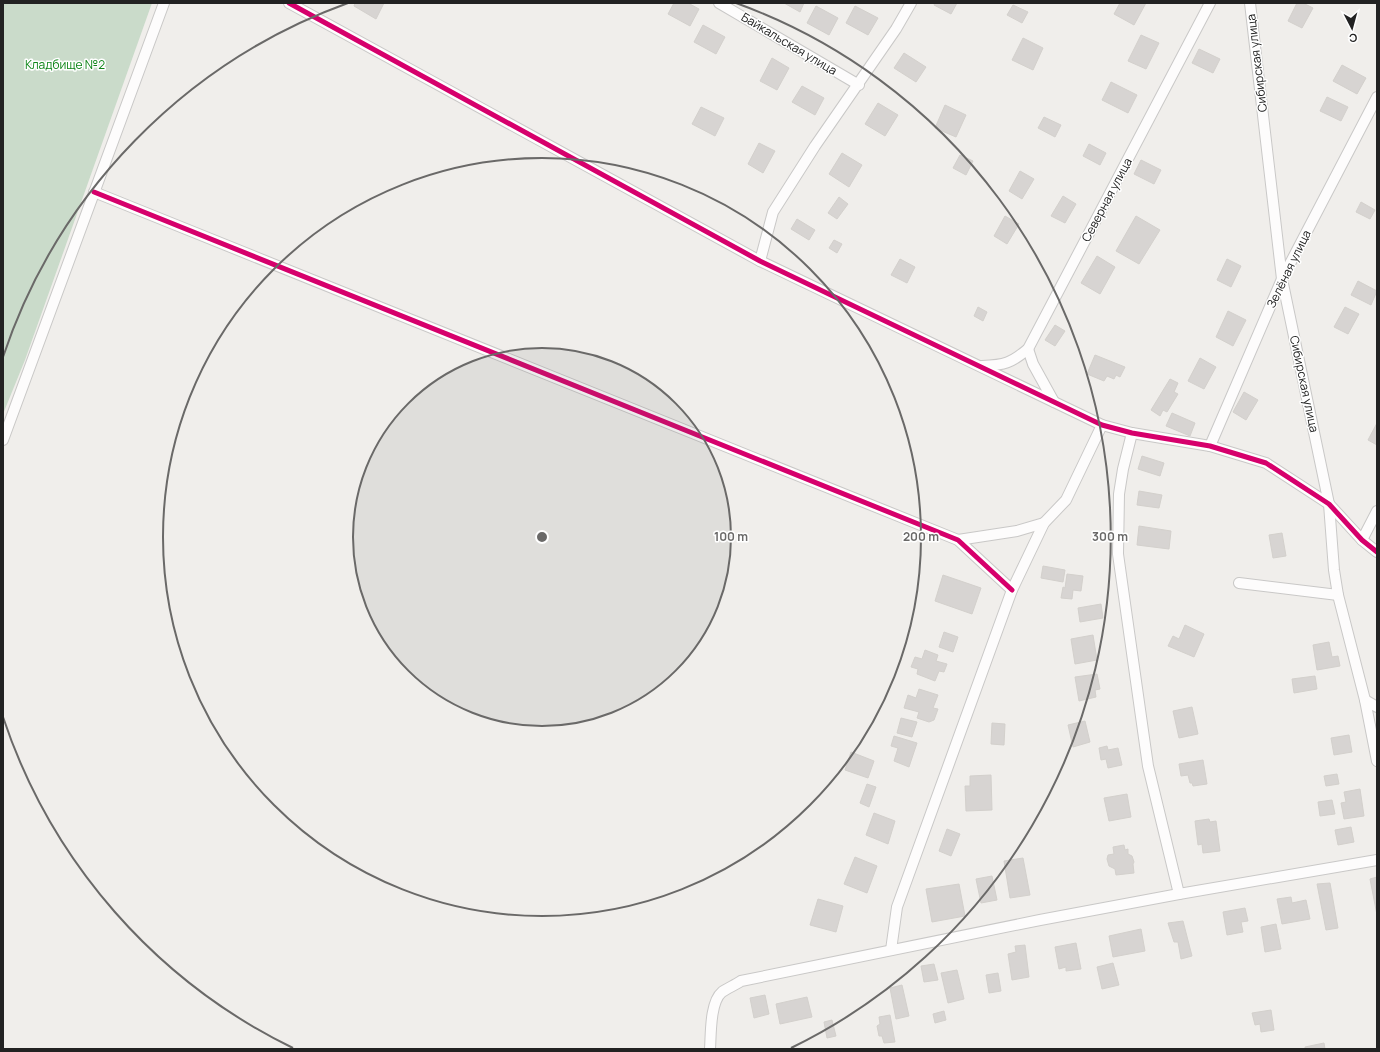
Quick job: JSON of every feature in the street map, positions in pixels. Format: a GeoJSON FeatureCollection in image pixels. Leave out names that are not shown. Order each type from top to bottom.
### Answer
{"type":"FeatureCollection","features":[{"type":"Feature","properties":{"kind":"street"},"geometry":{"type":"LineString","coordinates":[[3,440],[164,3]]}},
{"type":"Feature","properties":{"kind":"street"},"geometry":{"type":"LineString","coordinates":[[289,3],[760,260],[1102,425],[1132,433],[1210,446],[1266,463],[1329,504],[1362,540],[1377,552]]}},
{"type":"Feature","properties":{"kind":"street","name":"Байкальская улица"},"geometry":{"type":"LineString","coordinates":[[719,3],[859,85]]}},
{"type":"Feature","properties":{"kind":"street"},"geometry":{"type":"LineString","coordinates":[[760,260],[773,212],[815,146],[859,85],[896,29],[911,3]]}},
{"type":"Feature","properties":{"kind":"street","name":"Северная улица"},"geometry":{"type":"LineString","coordinates":[[980,366],[1003,365],[1017,358],[1028,349],[1210,3]]}},
{"type":"Feature","properties":{"kind":"street","name":"Сибирская улица"},"geometry":{"type":"LineString","coordinates":[[1250,3],[1282,279],[1329,504],[1334,570],[1338,595],[1365,700],[1377,761]]}},
{"type":"Feature","properties":{"kind":"street","name":"Зелёная улица"},"geometry":{"type":"LineString","coordinates":[[1210,446],[1282,279],[1377,97]]}},
{"type":"Feature","properties":{"kind":"street"},"geometry":{"type":"LineString","coordinates":[[94,192],[958,540],[1012,590]]}},
{"type":"Feature","properties":{"kind":"street"},"geometry":{"type":"LineString","coordinates":[[1028,349],[1033,364],[1054,402]]}},
{"type":"Feature","properties":{"kind":"street"},"geometry":{"type":"LineString","coordinates":[[891,950],[897,907],[1012,590],[1044,523],[1066,500],[1102,425]]}},
{"type":"Feature","properties":{"kind":"street"},"geometry":{"type":"LineString","coordinates":[[1132,433],[1123,469],[1119,494],[1118,554],[1148,766],[1179,894]]}},
{"type":"Feature","properties":{"kind":"street"},"geometry":{"type":"LineString","coordinates":[[1362,540],[1377,510]]}},
{"type":"Feature","properties":{"kind":"street"},"geometry":{"type":"LineString","coordinates":[[958,540],[1017,531],[1044,523]]}},
{"type":"Feature","properties":{"kind":"street"},"geometry":{"type":"LineString","coordinates":[[1239,583],[1338,595]]}},
{"type":"Feature","properties":{"kind":"street"},"geometry":{"type":"LineString","coordinates":[[1365,700],[1377,707]]}},
{"type":"Feature","properties":{"kind":"street"},"geometry":{"type":"LineString","coordinates":[[710,1049],[711,1021],[717,1000],[721,993],[741,981],[1179,894],[1377,860]]}},
{"type":"Feature","properties":{"kind":"green space","name":"Кладбище №2"},"geometry":{"type":"Polygon","coordinates":[[[3,3],[152,3],[25,360],[3,414],[3,3]]]}},
{"type":"Feature","properties":{"kind":"building"},"geometry":{"type":"Polygon","coordinates":[[[355,3],[384,3],[376,19],[354,6],[355,3]]]}},
{"type":"Feature","properties":{"kind":"building"},"geometry":{"type":"Polygon","coordinates":[[[674,3],[688,3],[699,9],[690,26],[668,14],[674,3]]]}},
{"type":"Feature","properties":{"kind":"building"},"geometry":{"type":"Polygon","coordinates":[[[784,3],[804,3],[800,12],[784,3]]]}},
{"type":"Feature","properties":{"kind":"building"},"geometry":{"type":"Polygon","coordinates":[[[935,3],[957,3],[951,14],[934,5],[935,3]]]}},
{"type":"Feature","properties":{"kind":"building"},"geometry":{"type":"Polygon","coordinates":[[[1120,3],[1146,3],[1134,25],[1114,14],[1120,3]]]}},
{"type":"Feature","properties":{"kind":"building"},"geometry":{"type":"Polygon","coordinates":[[[1297,3],[1303,3],[1313,8],[1302,28],[1288,21],[1297,3]]]}},
{"type":"Feature","properties":{"kind":"building"},"geometry":{"type":"Polygon","coordinates":[[[1013,5],[1028,12],[1022,23],[1007,15],[1013,5]]]}},
{"type":"Feature","properties":{"kind":"building"},"geometry":{"type":"Polygon","coordinates":[[[816,6],[838,18],[829,35],[807,23],[816,6]]]}},
{"type":"Feature","properties":{"kind":"building"},"geometry":{"type":"Polygon","coordinates":[[[855,6],[878,18],[868,35],[846,23],[855,6]]]}},
{"type":"Feature","properties":{"kind":"building"},"geometry":{"type":"Polygon","coordinates":[[[703,25],[725,37],[716,54],[694,42],[703,25]]]}},
{"type":"Feature","properties":{"kind":"building"},"geometry":{"type":"Polygon","coordinates":[[[1141,35],[1159,43],[1146,69],[1128,61],[1141,35]]]}},
{"type":"Feature","properties":{"kind":"building"},"geometry":{"type":"Polygon","coordinates":[[[1023,38],[1043,48],[1033,70],[1012,60],[1023,38]]]}},
{"type":"Feature","properties":{"kind":"building"},"geometry":{"type":"Polygon","coordinates":[[[1199,49],[1220,59],[1213,73],[1192,63],[1199,49]]]}},
{"type":"Feature","properties":{"kind":"building"},"geometry":{"type":"Polygon","coordinates":[[[904,53],[926,67],[916,82],[894,68],[904,53]]]}},
{"type":"Feature","properties":{"kind":"building"},"geometry":{"type":"Polygon","coordinates":[[[772,58],[789,68],[777,90],[760,81],[772,58]]]}},
{"type":"Feature","properties":{"kind":"building"},"geometry":{"type":"Polygon","coordinates":[[[1342,65],[1366,78],[1357,94],[1333,81],[1342,65]]]}},
{"type":"Feature","properties":{"kind":"building"},"geometry":{"type":"Polygon","coordinates":[[[1111,82],[1137,95],[1128,113],[1102,100],[1111,82]]]}},
{"type":"Feature","properties":{"kind":"building"},"geometry":{"type":"Polygon","coordinates":[[[802,86],[824,98],[815,115],[792,102],[802,86]]]}},
{"type":"Feature","properties":{"kind":"building"},"geometry":{"type":"Polygon","coordinates":[[[1327,97],[1348,107],[1341,121],[1320,111],[1327,97]]]}},
{"type":"Feature","properties":{"kind":"building"},"geometry":{"type":"Polygon","coordinates":[[[878,103],[898,115],[885,136],[865,124],[878,103]]]}},
{"type":"Feature","properties":{"kind":"building"},"geometry":{"type":"Polygon","coordinates":[[[945,105],[966,115],[956,137],[935,128],[945,105]]]}},
{"type":"Feature","properties":{"kind":"building"},"geometry":{"type":"Polygon","coordinates":[[[701,107],[724,118],[715,136],[692,124],[701,107]]]}},
{"type":"Feature","properties":{"kind":"building"},"geometry":{"type":"Polygon","coordinates":[[[1044,117],[1061,125],[1055,137],[1038,128],[1044,117]]]}},
{"type":"Feature","properties":{"kind":"building"},"geometry":{"type":"Polygon","coordinates":[[[759,143],[775,151],[763,173],[748,164],[759,143]]]}},
{"type":"Feature","properties":{"kind":"building"},"geometry":{"type":"Polygon","coordinates":[[[1089,144],[1106,153],[1100,165],[1083,156],[1089,144]]]}},
{"type":"Feature","properties":{"kind":"building"},"geometry":{"type":"Polygon","coordinates":[[[842,153],[862,165],[849,187],[829,174],[842,153]]]}},
{"type":"Feature","properties":{"kind":"building"},"geometry":{"type":"Polygon","coordinates":[[[960,155],[973,161],[966,175],[953,168],[960,155]]]}},
{"type":"Feature","properties":{"kind":"building"},"geometry":{"type":"Polygon","coordinates":[[[1141,160],[1161,170],[1154,184],[1134,174],[1141,160]]]}},
{"type":"Feature","properties":{"kind":"building"},"geometry":{"type":"Polygon","coordinates":[[[1020,171],[1034,179],[1022,199],[1009,191],[1020,171]]]}},
{"type":"Feature","properties":{"kind":"building"},"geometry":{"type":"Polygon","coordinates":[[[1063,196],[1076,204],[1065,223],[1051,216],[1063,196]]]}},
{"type":"Feature","properties":{"kind":"building"},"geometry":{"type":"Polygon","coordinates":[[[839,197],[848,204],[837,219],[828,213],[839,197]]]}},
{"type":"Feature","properties":{"kind":"building"},"geometry":{"type":"Polygon","coordinates":[[[1361,202],[1375,210],[1370,219],[1356,212],[1361,202]]]}},
{"type":"Feature","properties":{"kind":"building"},"geometry":{"type":"Polygon","coordinates":[[[1005,216],[1019,224],[1007,244],[994,236],[1005,216]]]}},
{"type":"Feature","properties":{"kind":"building"},"geometry":{"type":"Polygon","coordinates":[[[1136,216],[1160,230],[1139,264],[1116,251],[1136,216]]]}},
{"type":"Feature","properties":{"kind":"building"},"geometry":{"type":"Polygon","coordinates":[[[797,219],[815,230],[809,240],[791,229],[797,219]]]}},
{"type":"Feature","properties":{"kind":"building"},"geometry":{"type":"Polygon","coordinates":[[[834,240],[842,244],[837,253],[829,248],[834,240]]]}},
{"type":"Feature","properties":{"kind":"building"},"geometry":{"type":"Polygon","coordinates":[[[1097,256],[1115,267],[1100,294],[1081,283],[1097,256]]]}},
{"type":"Feature","properties":{"kind":"building"},"geometry":{"type":"Polygon","coordinates":[[[900,259],[915,267],[907,283],[891,275],[900,259]]]}},
{"type":"Feature","properties":{"kind":"building"},"geometry":{"type":"Polygon","coordinates":[[[1227,259],[1241,266],[1231,287],[1217,280],[1227,259]]]}},
{"type":"Feature","properties":{"kind":"building"},"geometry":{"type":"Polygon","coordinates":[[[1358,281],[1377,291],[1371,305],[1351,295],[1358,281]]]}},
{"type":"Feature","properties":{"kind":"building"},"geometry":{"type":"Polygon","coordinates":[[[978,307],[987,312],[983,321],[974,316],[978,307]]]}},
{"type":"Feature","properties":{"kind":"building"},"geometry":{"type":"Polygon","coordinates":[[[1345,307],[1359,314],[1348,334],[1334,327],[1345,307]]]}},
{"type":"Feature","properties":{"kind":"building"},"geometry":{"type":"Polygon","coordinates":[[[1228,311],[1246,320],[1233,346],[1216,337],[1228,311]]]}},
{"type":"Feature","properties":{"kind":"building"},"geometry":{"type":"Polygon","coordinates":[[[1055,325],[1065,331],[1055,346],[1045,340],[1055,325]]]}},
{"type":"Feature","properties":{"kind":"building"},"geometry":{"type":"Polygon","coordinates":[[[1095,355],[1125,367],[1120,377],[1116,375],[1114,379],[1107,376],[1104,381],[1087,374],[1095,355]]]}},
{"type":"Feature","properties":{"kind":"building"},"geometry":{"type":"Polygon","coordinates":[[[1200,358],[1216,367],[1204,389],[1188,381],[1200,358]]]}},
{"type":"Feature","properties":{"kind":"building"},"geometry":{"type":"Polygon","coordinates":[[[1170,379],[1178,383],[1174,392],[1178,394],[1167,412],[1163,410],[1160,416],[1151,410],[1170,379]]]}},
{"type":"Feature","properties":{"kind":"building"},"geometry":{"type":"Polygon","coordinates":[[[1244,392],[1258,400],[1246,420],[1233,412],[1244,392]]]}},
{"type":"Feature","properties":{"kind":"building"},"geometry":{"type":"Polygon","coordinates":[[[1172,413],[1195,423],[1190,436],[1166,426],[1172,413]]]}},
{"type":"Feature","properties":{"kind":"building"},"geometry":{"type":"Polygon","coordinates":[[[1377,423],[1377,445],[1368,440],[1377,423]]]}},
{"type":"Feature","properties":{"kind":"building"},"geometry":{"type":"Polygon","coordinates":[[[1142,456],[1164,463],[1160,476],[1138,469],[1142,456]]]}},
{"type":"Feature","properties":{"kind":"building"},"geometry":{"type":"Polygon","coordinates":[[[1139,491],[1162,495],[1159,508],[1137,505],[1139,491]]]}},
{"type":"Feature","properties":{"kind":"building"},"geometry":{"type":"Polygon","coordinates":[[[1139,526],[1171,531],[1169,549],[1137,545],[1139,526]]]}},
{"type":"Feature","properties":{"kind":"building"},"geometry":{"type":"Polygon","coordinates":[[[1282,533],[1286,556],[1273,558],[1269,535],[1282,533]]]}},
{"type":"Feature","properties":{"kind":"building"},"geometry":{"type":"Polygon","coordinates":[[[1043,566],[1065,570],[1063,582],[1041,578],[1043,566]]]}},
{"type":"Feature","properties":{"kind":"building"},"geometry":{"type":"Polygon","coordinates":[[[1067,574],[1083,576],[1081,591],[1073,590],[1072,599],[1061,598],[1063,587],[1065,588],[1067,574]]]}},
{"type":"Feature","properties":{"kind":"building"},"geometry":{"type":"Polygon","coordinates":[[[943,575],[981,588],[972,614],[935,601],[943,575]]]}},
{"type":"Feature","properties":{"kind":"building"},"geometry":{"type":"Polygon","coordinates":[[[1101,604],[1103,618],[1080,622],[1078,608],[1101,604]]]}},
{"type":"Feature","properties":{"kind":"building"},"geometry":{"type":"Polygon","coordinates":[[[1185,625],[1204,634],[1194,657],[1168,646],[1173,636],[1179,639],[1185,625]]]}},
{"type":"Feature","properties":{"kind":"building"},"geometry":{"type":"Polygon","coordinates":[[[944,632],[958,637],[953,652],[939,647],[944,632]]]}},
{"type":"Feature","properties":{"kind":"building"},"geometry":{"type":"Polygon","coordinates":[[[1093,635],[1097,660],[1075,664],[1071,639],[1093,635]]]}},
{"type":"Feature","properties":{"kind":"building"},"geometry":{"type":"Polygon","coordinates":[[[1329,642],[1332,657],[1338,656],[1340,666],[1317,670],[1313,645],[1329,642]]]}},
{"type":"Feature","properties":{"kind":"building"},"geometry":{"type":"Polygon","coordinates":[[[925,650],[938,655],[936,661],[947,664],[944,672],[939,671],[935,681],[917,674],[918,669],[911,667],[915,657],[922,659],[925,650]]]}},
{"type":"Feature","properties":{"kind":"building"},"geometry":{"type":"Polygon","coordinates":[[[1097,674],[1100,689],[1095,690],[1096,697],[1079,701],[1075,677],[1097,674]]]}},
{"type":"Feature","properties":{"kind":"building"},"geometry":{"type":"Polygon","coordinates":[[[1315,676],[1317,689],[1294,693],[1292,679],[1315,676]]]}},
{"type":"Feature","properties":{"kind":"building"},"geometry":{"type":"Polygon","coordinates":[[[919,689],[938,695],[933,708],[938,709],[934,720],[929,722],[917,718],[919,712],[904,708],[908,695],[916,698],[919,689]]]}},
{"type":"Feature","properties":{"kind":"building"},"geometry":{"type":"Polygon","coordinates":[[[1192,707],[1198,734],[1179,738],[1173,711],[1192,707]]]}},
{"type":"Feature","properties":{"kind":"building"},"geometry":{"type":"Polygon","coordinates":[[[901,718],[917,722],[912,737],[897,733],[901,718]]]}},
{"type":"Feature","properties":{"kind":"building"},"geometry":{"type":"Polygon","coordinates":[[[1085,721],[1090,742],[1073,747],[1068,725],[1085,721]]]}},
{"type":"Feature","properties":{"kind":"building"},"geometry":{"type":"Polygon","coordinates":[[[992,723],[1005,724],[1004,745],[991,744],[992,723]]]}},
{"type":"Feature","properties":{"kind":"building"},"geometry":{"type":"Polygon","coordinates":[[[1349,735],[1352,752],[1334,755],[1331,738],[1349,735]]]}},
{"type":"Feature","properties":{"kind":"building"},"geometry":{"type":"Polygon","coordinates":[[[894,736],[917,743],[909,767],[894,761],[898,748],[891,746],[894,736]]]}},
{"type":"Feature","properties":{"kind":"building"},"geometry":{"type":"Polygon","coordinates":[[[1107,746],[1108,750],[1118,748],[1122,765],[1108,768],[1106,759],[1101,760],[1099,748],[1107,746]]]}},
{"type":"Feature","properties":{"kind":"building"},"geometry":{"type":"Polygon","coordinates":[[[851,752],[874,761],[868,778],[845,770],[851,752]]]}},
{"type":"Feature","properties":{"kind":"building"},"geometry":{"type":"Polygon","coordinates":[[[1203,760],[1207,784],[1193,786],[1192,783],[1190,783],[1188,775],[1181,776],[1179,764],[1203,760]]]}},
{"type":"Feature","properties":{"kind":"building"},"geometry":{"type":"Polygon","coordinates":[[[1337,774],[1339,784],[1326,786],[1324,776],[1337,774]]]}},
{"type":"Feature","properties":{"kind":"building"},"geometry":{"type":"Polygon","coordinates":[[[991,775],[992,810],[966,811],[965,786],[970,786],[970,776],[991,775]]]}},
{"type":"Feature","properties":{"kind":"building"},"geometry":{"type":"Polygon","coordinates":[[[867,784],[876,787],[869,807],[860,803],[867,784]]]}},
{"type":"Feature","properties":{"kind":"building"},"geometry":{"type":"Polygon","coordinates":[[[1360,789],[1364,816],[1344,819],[1341,803],[1346,802],[1344,792],[1360,789]]]}},
{"type":"Feature","properties":{"kind":"building"},"geometry":{"type":"Polygon","coordinates":[[[1127,794],[1131,817],[1109,821],[1104,798],[1127,794]]]}},
{"type":"Feature","properties":{"kind":"building"},"geometry":{"type":"Polygon","coordinates":[[[1332,800],[1335,814],[1320,816],[1318,802],[1332,800]]]}},
{"type":"Feature","properties":{"kind":"building"},"geometry":{"type":"Polygon","coordinates":[[[874,813],[895,821],[888,844],[866,835],[874,813]]]}},
{"type":"Feature","properties":{"kind":"building"},"geometry":{"type":"Polygon","coordinates":[[[1209,819],[1210,822],[1216,821],[1220,851],[1203,853],[1202,844],[1198,845],[1195,821],[1209,819]]]}},
{"type":"Feature","properties":{"kind":"building"},"geometry":{"type":"Polygon","coordinates":[[[1351,827],[1354,842],[1338,845],[1335,830],[1351,827]]]}},
{"type":"Feature","properties":{"kind":"building"},"geometry":{"type":"Polygon","coordinates":[[[947,829],[960,834],[951,856],[939,851],[947,829]]]}},
{"type":"Feature","properties":{"kind":"building"},"geometry":{"type":"Polygon","coordinates":[[[1124,845],[1125,850],[1128,849],[1128,854],[1132,856],[1134,862],[1134,873],[1116,875],[1115,869],[1109,866],[1107,859],[1108,855],[1114,854],[1113,847],[1124,845]]]}},
{"type":"Feature","properties":{"kind":"building"},"geometry":{"type":"Polygon","coordinates":[[[855,857],[877,866],[867,893],[844,884],[855,857]]]}},
{"type":"Feature","properties":{"kind":"building"},"geometry":{"type":"Polygon","coordinates":[[[1023,858],[1030,895],[1010,898],[1004,861],[1023,858]]]}},
{"type":"Feature","properties":{"kind":"building"},"geometry":{"type":"Polygon","coordinates":[[[992,876],[997,900],[981,903],[976,879],[992,876]]]}},
{"type":"Feature","properties":{"kind":"building"},"geometry":{"type":"Polygon","coordinates":[[[1377,877],[1377,915],[1370,879],[1377,877]]]}},
{"type":"Feature","properties":{"kind":"building"},"geometry":{"type":"Polygon","coordinates":[[[1330,883],[1338,928],[1326,930],[1317,884],[1330,883]]]}},
{"type":"Feature","properties":{"kind":"building"},"geometry":{"type":"Polygon","coordinates":[[[959,884],[965,916],[932,922],[926,889],[959,884]]]}},
{"type":"Feature","properties":{"kind":"building"},"geometry":{"type":"Polygon","coordinates":[[[1291,897],[1292,903],[1306,900],[1310,919],[1282,924],[1277,899],[1291,897]]]}},
{"type":"Feature","properties":{"kind":"building"},"geometry":{"type":"Polygon","coordinates":[[[818,899],[843,906],[836,932],[810,925],[818,899]]]}},
{"type":"Feature","properties":{"kind":"building"},"geometry":{"type":"Polygon","coordinates":[[[1245,908],[1248,921],[1241,922],[1243,932],[1227,935],[1223,912],[1245,908]]]}},
{"type":"Feature","properties":{"kind":"building"},"geometry":{"type":"Polygon","coordinates":[[[1183,921],[1192,956],[1181,959],[1178,942],[1174,942],[1168,923],[1183,921]]]}},
{"type":"Feature","properties":{"kind":"building"},"geometry":{"type":"Polygon","coordinates":[[[1276,924],[1281,949],[1265,952],[1261,927],[1276,924]]]}},
{"type":"Feature","properties":{"kind":"building"},"geometry":{"type":"Polygon","coordinates":[[[1141,929],[1145,951],[1113,957],[1109,936],[1141,929]]]}},
{"type":"Feature","properties":{"kind":"building"},"geometry":{"type":"Polygon","coordinates":[[[1076,943],[1081,969],[1066,971],[1066,967],[1059,969],[1055,947],[1076,943]]]}},
{"type":"Feature","properties":{"kind":"building"},"geometry":{"type":"Polygon","coordinates":[[[1025,945],[1029,977],[1012,980],[1008,954],[1016,952],[1015,946],[1025,945]]]}},
{"type":"Feature","properties":{"kind":"building"},"geometry":{"type":"Polygon","coordinates":[[[1113,963],[1119,985],[1102,989],[1097,967],[1113,963]]]}},
{"type":"Feature","properties":{"kind":"building"},"geometry":{"type":"Polygon","coordinates":[[[934,964],[938,980],[924,982],[921,966],[934,964]]]}},
{"type":"Feature","properties":{"kind":"building"},"geometry":{"type":"Polygon","coordinates":[[[957,970],[964,999],[948,1003],[941,973],[957,970]]]}},
{"type":"Feature","properties":{"kind":"building"},"geometry":{"type":"Polygon","coordinates":[[[998,973],[1001,991],[989,993],[986,975],[998,973]]]}},
{"type":"Feature","properties":{"kind":"building"},"geometry":{"type":"Polygon","coordinates":[[[902,985],[909,1016],[896,1019],[890,988],[902,985]]]}},
{"type":"Feature","properties":{"kind":"building"},"geometry":{"type":"Polygon","coordinates":[[[765,995],[769,1014],[754,1018],[750,998],[765,995]]]}},
{"type":"Feature","properties":{"kind":"building"},"geometry":{"type":"Polygon","coordinates":[[[807,997],[812,1017],[780,1024],[776,1004],[807,997]]]}},
{"type":"Feature","properties":{"kind":"building"},"geometry":{"type":"Polygon","coordinates":[[[1271,1010],[1274,1030],[1261,1032],[1260,1024],[1255,1025],[1252,1013],[1271,1010]]]}},
{"type":"Feature","properties":{"kind":"building"},"geometry":{"type":"Polygon","coordinates":[[[944,1011],[946,1020],[935,1023],[933,1014],[944,1011]]]}},
{"type":"Feature","properties":{"kind":"building"},"geometry":{"type":"Polygon","coordinates":[[[890,1015],[895,1042],[884,1043],[882,1036],[879,1036],[877,1026],[880,1024],[879,1017],[890,1015]]]}},
{"type":"Feature","properties":{"kind":"building"},"geometry":{"type":"Polygon","coordinates":[[[832,1020],[836,1036],[827,1038],[824,1022],[832,1020]]]}},
{"type":"Feature","properties":{"kind":"building"},"geometry":{"type":"Polygon","coordinates":[[[1324,1043],[1325,1049],[1305,1049],[1305,1047],[1324,1043]]]}},
{"type":"Feature","properties":{"kind":"cycle path"},"geometry":{"type":"LineString","coordinates":[[289,3],[760,261],[1102,425],[1132,433],[1210,446],[1266,463],[1329,504],[1362,540],[1377,552]]}},
{"type":"Feature","properties":{"kind":"cycle path"},"geometry":{"type":"LineString","coordinates":[[94,192],[958,540],[1012,590]]}}]}
